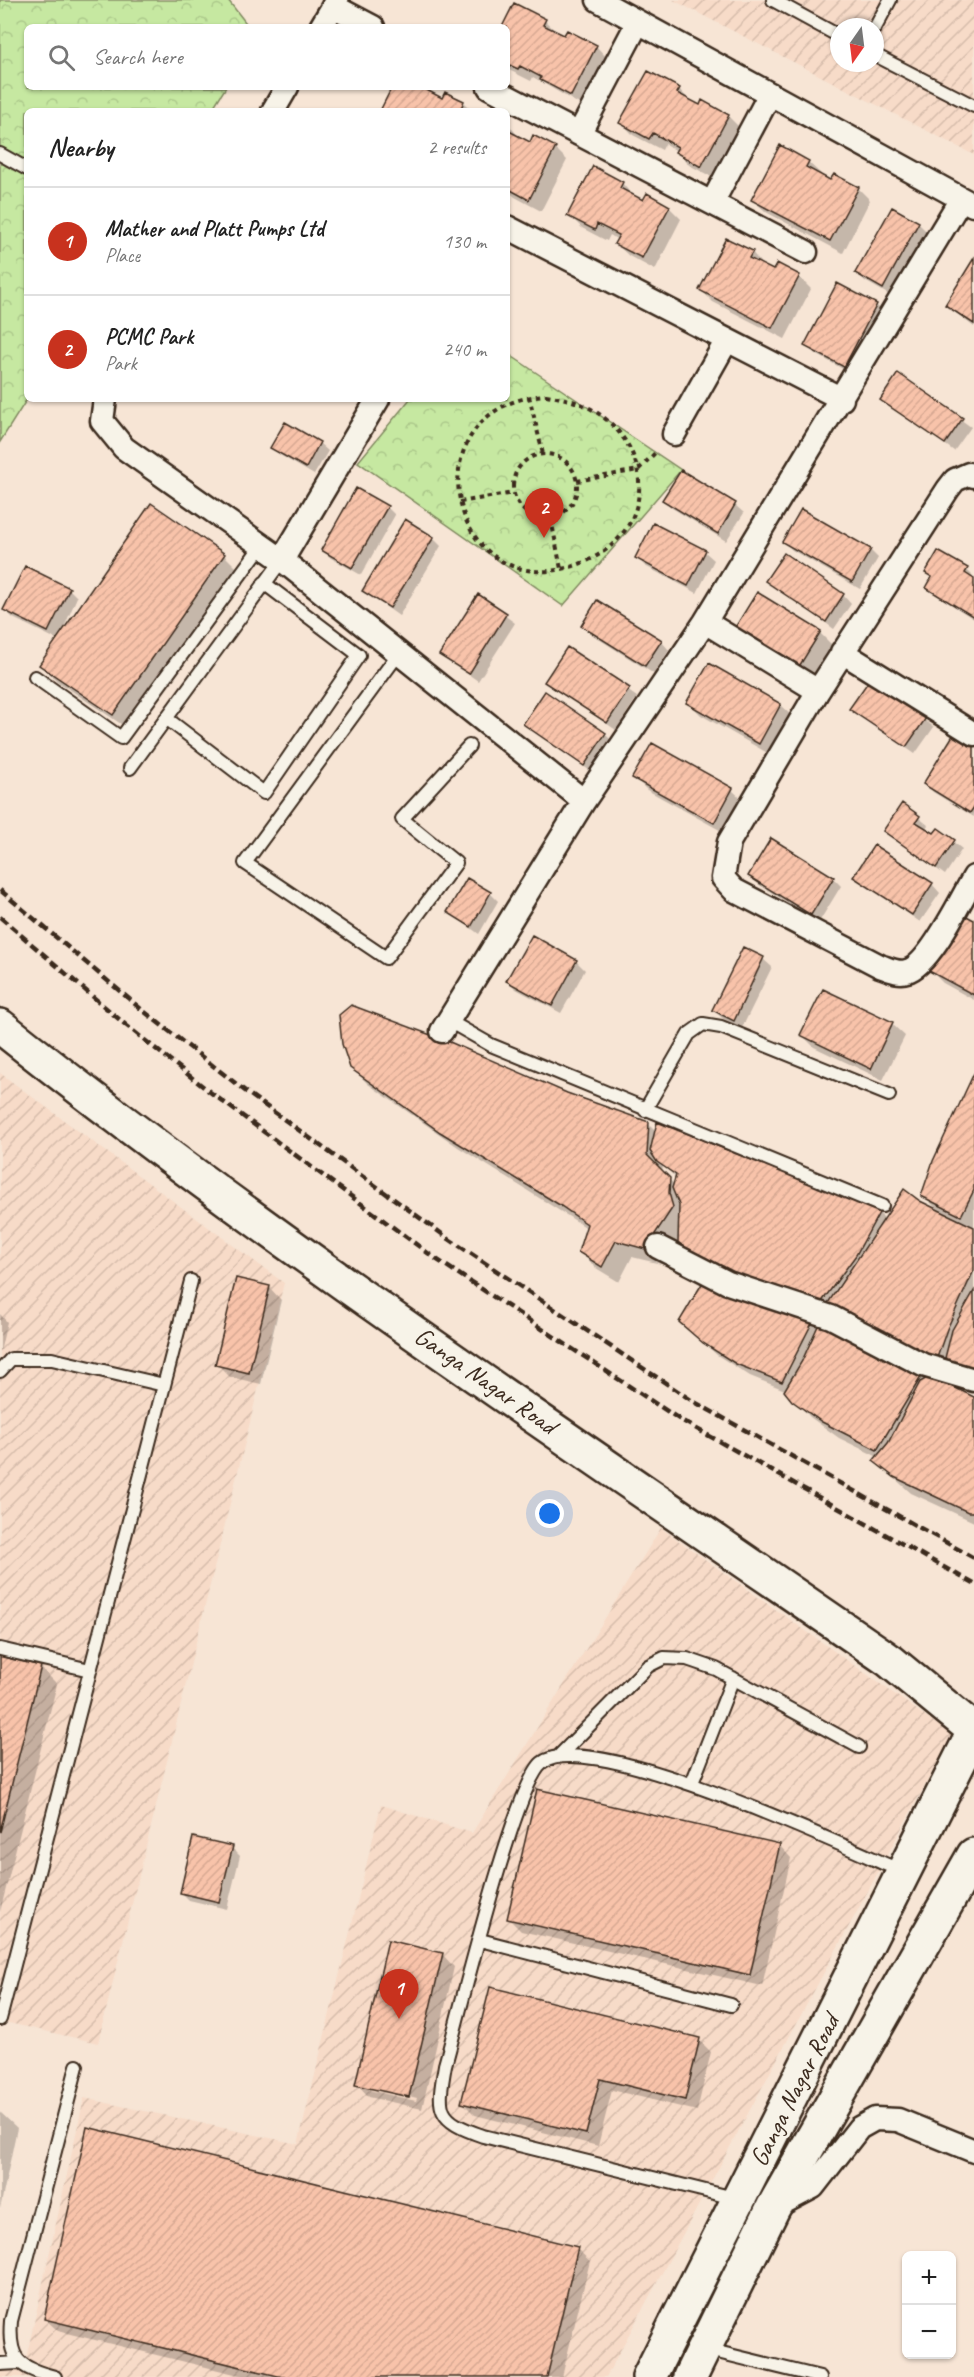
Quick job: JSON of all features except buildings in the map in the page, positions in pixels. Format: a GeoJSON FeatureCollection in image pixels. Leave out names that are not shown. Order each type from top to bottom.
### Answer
{"type":"FeatureCollection","features":[{"type":"Feature","properties":{"kind":"street"},"geometry":{"type":"LineString","coordinates":[[444,1025],[584,801],[705,622],[967,202],[597,0]]}},
{"type":"Feature","properties":{"kind":"street"},"geometry":{"type":"LineString","coordinates":[[323,24],[335,3],[368,24]]}},
{"type":"Feature","properties":{"kind":"street"},"geometry":{"type":"LineString","coordinates":[[579,134],[638,22]]}},
{"type":"Feature","properties":{"kind":"street"},"geometry":{"type":"LineString","coordinates":[[495,90],[806,252]]}},
{"type":"Feature","properties":{"kind":"street"},"geometry":{"type":"LineString","coordinates":[[712,203],[770,94]]}},
{"type":"Feature","properties":{"kind":"street"},"geometry":{"type":"LineString","coordinates":[[510,229],[842,399]]}},
{"type":"Feature","properties":{"kind":"street"},"geometry":{"type":"LineString","coordinates":[[674,434],[728,340]]}},
{"type":"Feature","properties":{"kind":"street"},"geometry":{"type":"LineString","coordinates":[[105,402],[102,421],[124,448],[282,560],[584,801]]}},
{"type":"Feature","properties":{"kind":"street"},"geometry":{"type":"LineString","coordinates":[[282,560],[376,402]]}},
{"type":"Feature","properties":{"kind":"street"},"geometry":{"type":"LineString","coordinates":[[972,886],[919,966],[907,972],[895,972],[734,890],[723,878],[729,842],[842,651],[948,489],[956,480],[969,474],[974,476]]}},
{"type":"Feature","properties":{"kind":"street"},"geometry":{"type":"LineString","coordinates":[[705,622],[818,691]]}},
{"type":"Feature","properties":{"kind":"street"},"geometry":{"type":"LineString","coordinates":[[842,651],[974,734]]}},
{"type":"Feature","properties":{"kind":"street","name":"Ganga Nagar Road"},"geometry":{"type":"LineString","coordinates":[[0,1026],[98,1104],[321,1266],[890,1661],[974,1731],[739,2200],[773,2208],[813,2187],[859,2128],[875,2119],[898,2120],[974,2151]]}},
{"type":"Feature","properties":{"kind":"street"},"geometry":{"type":"LineString","coordinates":[[658,1247],[728,1283],[831,1317],[923,1365],[974,1380]]}},
{"type":"Feature","properties":{"kind":"street"},"geometry":{"type":"LineString","coordinates":[[697,2363],[773,2208],[974,1855]]}},
{"type":"Feature","properties":{"kind":"street"},"geometry":{"type":"LineString","coordinates":[[649,2377],[739,2200]]}},
{"type":"Feature","properties":{"kind":"lane"},"geometry":{"type":"LineString","coordinates":[[773,0],[830,31]]}},
{"type":"Feature","properties":{"kind":"lane"},"geometry":{"type":"LineString","coordinates":[[880,18],[890,0]]}},
{"type":"Feature","properties":{"kind":"lane"},"geometry":{"type":"LineString","coordinates":[[884,60],[974,106]]}},
{"type":"Feature","properties":{"kind":"lane"},"geometry":{"type":"LineString","coordinates":[[0,154],[24,167]]}},
{"type":"Feature","properties":{"kind":"lane"},"geometry":{"type":"LineString","coordinates":[[35,676],[121,738],[262,545]]}},
{"type":"Feature","properties":{"kind":"lane"},"geometry":{"type":"LineString","coordinates":[[129,768],[282,560]]}},
{"type":"Feature","properties":{"kind":"lane"},"geometry":{"type":"LineString","coordinates":[[166,718],[264,793],[359,655],[264,584]]}},
{"type":"Feature","properties":{"kind":"lane"},"geometry":{"type":"LineString","coordinates":[[399,653],[245,862],[386,958],[456,863],[402,819],[469,746]]}},
{"type":"Feature","properties":{"kind":"lane"},"geometry":{"type":"LineString","coordinates":[[645,1110],[689,1034],[703,1024],[721,1027],[889,1095]]}},
{"type":"Feature","properties":{"kind":"lane"},"geometry":{"type":"LineString","coordinates":[[444,1025],[882,1206]]}},
{"type":"Feature","properties":{"kind":"lane"},"geometry":{"type":"LineString","coordinates":[[0,2019],[5,1979],[90,1670],[190,1281]]}},
{"type":"Feature","properties":{"kind":"lane"},"geometry":{"type":"LineString","coordinates":[[0,1371],[11,1359],[52,1359],[164,1385]]}},
{"type":"Feature","properties":{"kind":"lane"},"geometry":{"type":"LineString","coordinates":[[0,1649],[90,1670]]}},
{"type":"Feature","properties":{"kind":"lane"},"geometry":{"type":"LineString","coordinates":[[560,1756],[648,1666],[664,1658],[687,1659],[733,1678],[859,1747]]}},
{"type":"Feature","properties":{"kind":"lane"},"geometry":{"type":"LineString","coordinates":[[692,1783],[733,1678]]}},
{"type":"Feature","properties":{"kind":"lane"},"geometry":{"type":"LineString","coordinates":[[739,2200],[483,2136],[461,2129],[445,2117],[439,2100],[445,2065],[512,1827],[527,1784],[542,1763],[560,1756],[590,1756],[692,1783],[904,1872]]}},
{"type":"Feature","properties":{"kind":"lane"},"geometry":{"type":"LineString","coordinates":[[480,1940],[731,2005]]}},
{"type":"Feature","properties":{"kind":"lane"},"geometry":{"type":"LineString","coordinates":[[18,2363],[9,2344],[11,2321],[77,2066]]}},
{"type":"Feature","properties":{"kind":"lane"},"geometry":{"type":"LineString","coordinates":[[0,2364],[18,2363],[39,2373],[55,2377]]}},
{"type":"Feature","properties":{"kind":"lane"},"geometry":{"type":"LineString","coordinates":[[697,2363],[820,2377]]}},
{"type":"Feature","properties":{"kind":"path"},"geometry":{"type":"LineString","coordinates":[[546,395],[570,400],[593,410],[622,435],[639,470],[637,508],[631,524],[618,541],[584,562],[538,573],[520,570],[501,561],[486,549],[475,535],[460,502],[457,481],[459,464],[479,423],[500,407],[528,396],[546,395]]}},
{"type":"Feature","properties":{"kind":"path"},"geometry":{"type":"LineString","coordinates":[[528,396],[543,454]]}},
{"type":"Feature","properties":{"kind":"path"},"geometry":{"type":"LineString","coordinates":[[543,454],[563,459],[577,481],[572,502],[551,519],[531,516],[517,503],[513,493],[512,481],[521,464],[543,454]]}},
{"type":"Feature","properties":{"kind":"path"},"geometry":{"type":"LineString","coordinates":[[577,481],[639,470]]}},
{"type":"Feature","properties":{"kind":"path"},"geometry":{"type":"LineString","coordinates":[[460,502],[513,493]]}},
{"type":"Feature","properties":{"kind":"path"},"geometry":{"type":"LineString","coordinates":[[551,519],[561,569]]}},
{"type":"Feature","properties":{"kind":"shaded area"},"geometry":{"type":"Polygon","coordinates":[[[673,0],[974,0],[974,155],[673,0]]]}},
{"type":"Feature","properties":{"kind":"shaded area"},"geometry":{"type":"Polygon","coordinates":[[[0,1073],[284,1283],[98,2043],[0,2021],[0,1073]]]}},
{"type":"Feature","properties":{"kind":"shaded area"},"geometry":{"type":"Polygon","coordinates":[[[661,1528],[952,1735],[606,2377],[0,2377],[0,2357],[25,2363],[84,2098],[298,2144],[381,1805],[472,1833],[661,1528]]]}},
{"type":"Feature","properties":{"kind":"green space"},"geometry":{"type":"Polygon","coordinates":[[[0,0],[228,0],[247,24],[24,24],[24,90],[224,90],[213,108],[24,108],[25,402],[0,442],[0,0]]]}},
{"type":"Feature","properties":{"kind":"green space"},"geometry":{"type":"Polygon","coordinates":[[[510,355],[681,470],[563,606],[358,462],[408,402],[510,402],[510,355]]]}},
{"type":"Feature","properties":{"kind":"railway"},"geometry":{"type":"LineString","coordinates":[[0,890],[141,1009],[249,1094],[449,1239],[691,1400],[974,1558]]}},
{"type":"Feature","properties":{"kind":"railway"},"geometry":{"type":"LineString","coordinates":[[0,917],[127,1026],[210,1092],[436,1259],[679,1419],[974,1584]]}},
{"type":"Feature","properties":{"kind":"place","name":"PCMC Park"},"geometry":{"type":"Point","coordinates":[544,538]}},
{"type":"Feature","properties":{"kind":"place","name":"Mather and Platt Pumps Ltd"},"geometry":{"type":"Point","coordinates":[399,2019]}}]}
